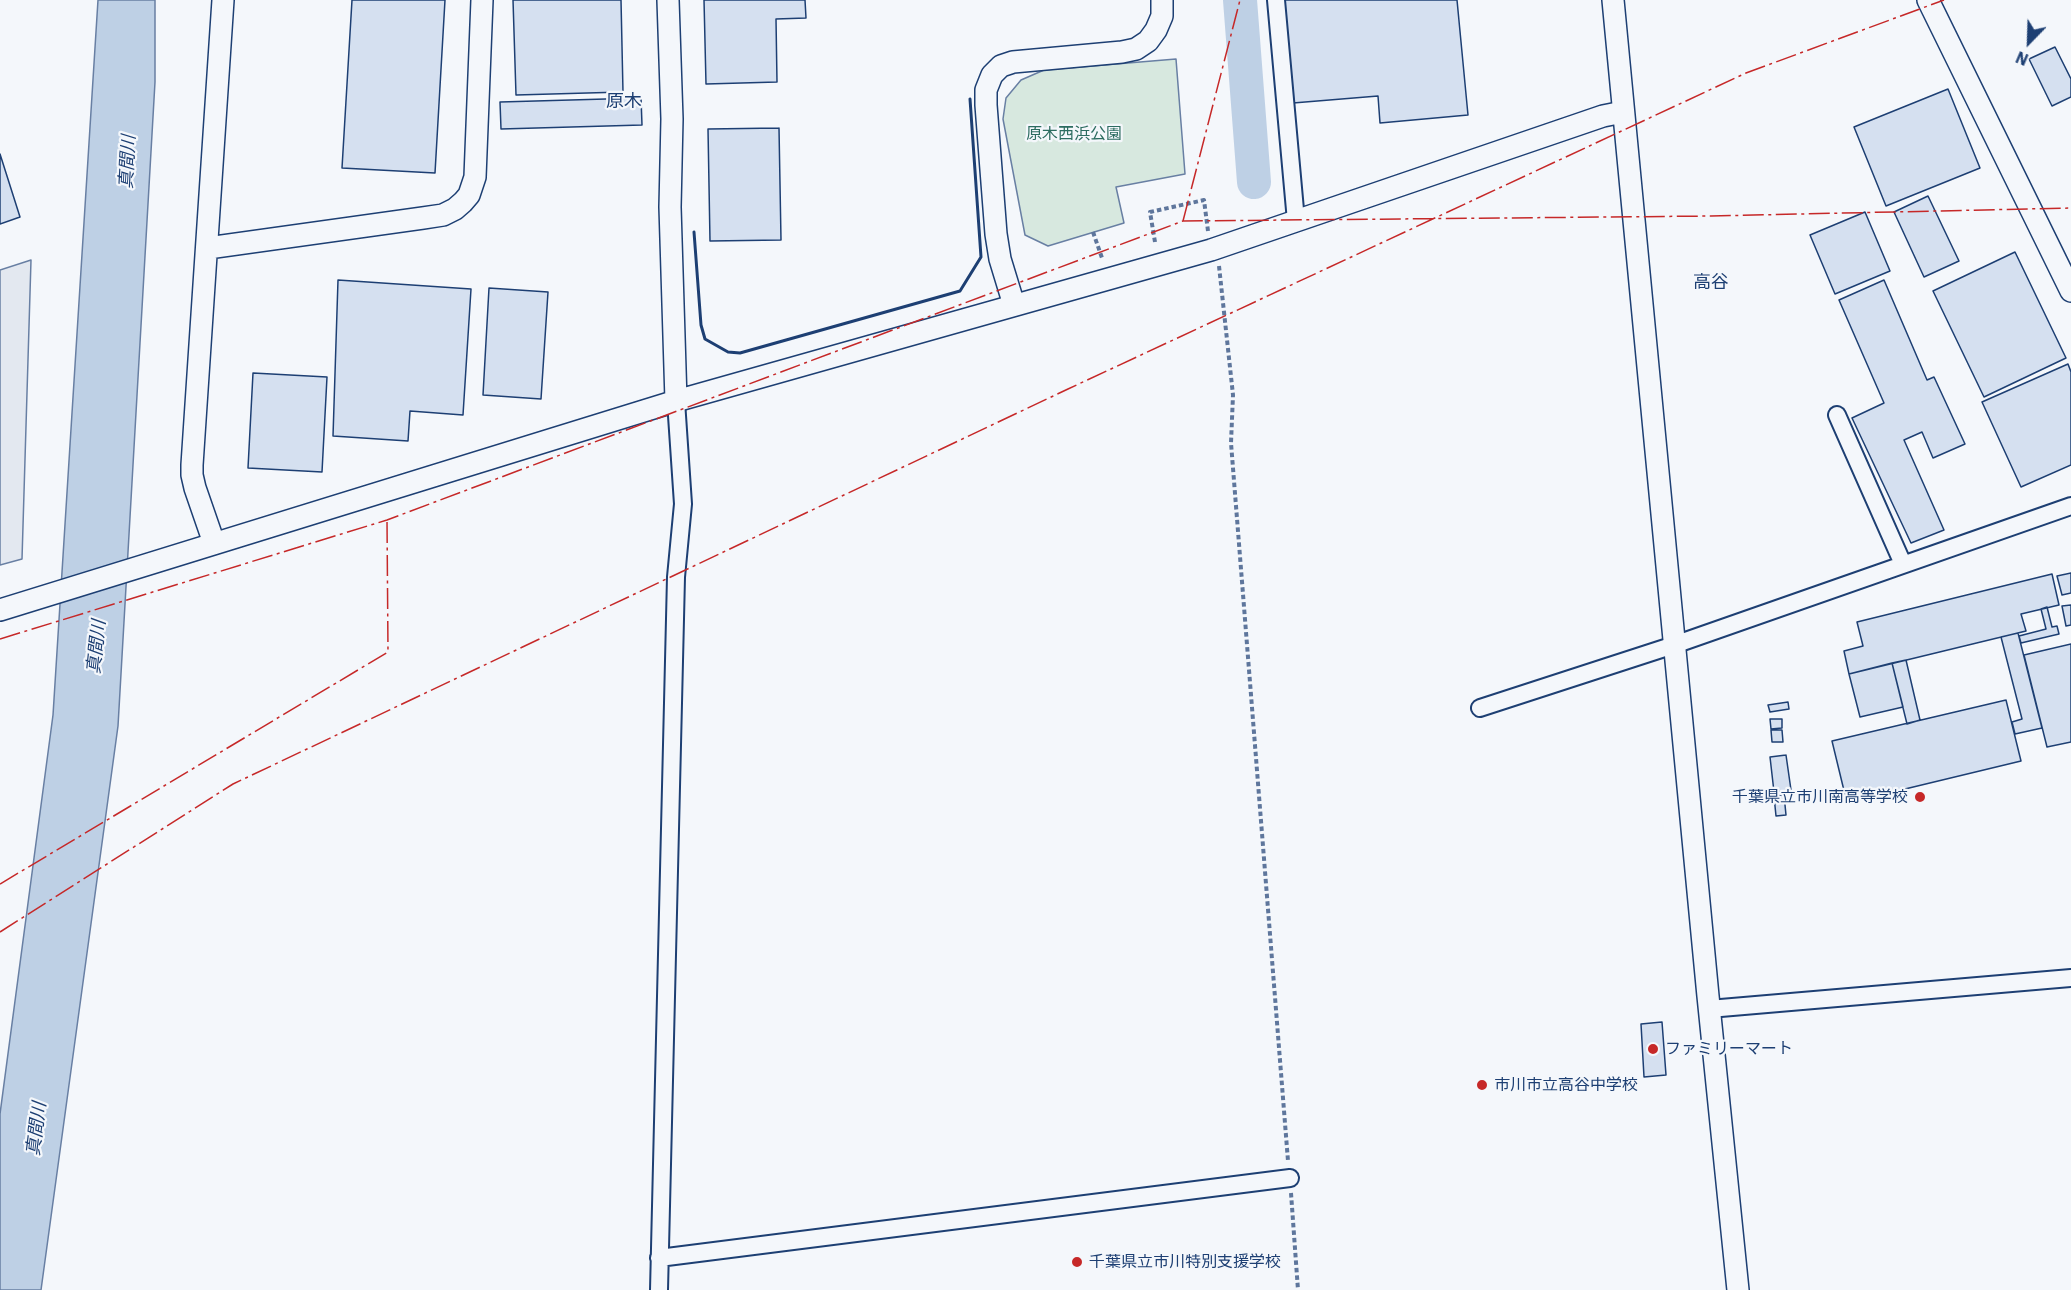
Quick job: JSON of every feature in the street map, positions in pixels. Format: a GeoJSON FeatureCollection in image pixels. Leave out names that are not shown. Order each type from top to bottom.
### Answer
{"type":"FeatureCollection","features":[{"type":"Feature","properties":{"kind":"street"},"geometry":{"type":"LineString","coordinates":[[214,543],[192,475],[223,0]]}},
{"type":"Feature","properties":{"kind":"street"},"geometry":{"type":"LineString","coordinates":[[208,248],[443,215],[463,202],[469,195],[475,177],[482,0]]}},
{"type":"Feature","properties":{"kind":"street"},"geometry":{"type":"LineString","coordinates":[[659,1290],[676,577],[683,504],[676,401],[670,207],[672,119],[668,0]]}},
{"type":"Feature","properties":{"kind":"street"},"geometry":{"type":"LineString","coordinates":[[1014,305],[997,245],[986,105],[986,90],[992,75],[1001,66],[1012,62],[1136,49],[1148,41],[1156,30],[1162,16],[1162,0]]}},
{"type":"Feature","properties":{"kind":"street"},"geometry":{"type":"LineString","coordinates":[[1275,0],[1296,221]]}},
{"type":"Feature","properties":{"kind":"street"},"geometry":{"type":"LineString","coordinates":[[1613,0],[1709,1010],[1738,1290]]}},
{"type":"Feature","properties":{"kind":"street"},"geometry":{"type":"LineString","coordinates":[[1928,0],[2071,291]]}},
{"type":"Feature","properties":{"kind":"street"},"geometry":{"type":"LineString","coordinates":[[0,610],[676,401],[1214,249],[1602,116],[1623,112]]}},
{"type":"Feature","properties":{"kind":"street"},"geometry":{"type":"LineString","coordinates":[[1837,415],[1903,564]]}},
{"type":"Feature","properties":{"kind":"street"},"geometry":{"type":"LineString","coordinates":[[1479,708],[1674,645],[2071,506]]}},
{"type":"Feature","properties":{"kind":"street"},"geometry":{"type":"LineString","coordinates":[[1709,1010],[2071,978]]}},
{"type":"Feature","properties":{"kind":"street"},"geometry":{"type":"LineString","coordinates":[[659,1258],[1290,1178]]}},
{"type":"Feature","properties":{"kind":"path"},"geometry":{"type":"LineString","coordinates":[[1155,242],[1150,212],[1204,200],[1214,249],[1233,395],[1231,443],[1298,1290]]}},
{"type":"Feature","properties":{"kind":"path"},"geometry":{"type":"LineString","coordinates":[[1093,232],[1102,258]]}},
{"type":"Feature","properties":{"kind":"green space","name":"原木西浜公園"},"geometry":{"type":"Polygon","coordinates":[[[1176,59],[1185,174],[1116,187],[1124,223],[1048,246],[1025,235],[1003,119],[1006,98],[1021,80],[1044,70],[1176,59]]]}},
{"type":"Feature","properties":{"kind":"shaded area"},"geometry":{"type":"Polygon","coordinates":[[[31,260],[22,559],[0,565],[0,270],[31,260]]]}},
{"type":"Feature","properties":{"kind":"water","name":"真間川"},"geometry":{"type":"Polygon","coordinates":[[[98,0],[155,0],[155,82],[118,726],[41,1290],[0,1290],[0,1114],[53,715],[98,0]]]}},
{"type":"Feature","properties":{"kind":"building"},"geometry":{"type":"Polygon","coordinates":[[[352,0],[445,0],[435,173],[342,168],[352,0]]]}},
{"type":"Feature","properties":{"kind":"building"},"geometry":{"type":"Polygon","coordinates":[[[513,0],[621,0],[623,92],[516,95],[513,0]]]}},
{"type":"Feature","properties":{"kind":"building"},"geometry":{"type":"Polygon","coordinates":[[[704,0],[805,0],[806,18],[776,19],[777,82],[706,84],[704,0]]]}},
{"type":"Feature","properties":{"kind":"building"},"geometry":{"type":"Polygon","coordinates":[[[1284,0],[1457,0],[1468,115],[1380,123],[1378,96],[1293,103],[1284,0]]]}},
{"type":"Feature","properties":{"kind":"building"},"geometry":{"type":"Polygon","coordinates":[[[2055,47],[2071,79],[2071,97],[2052,106],[2029,59],[2055,47]]]}},
{"type":"Feature","properties":{"kind":"building"},"geometry":{"type":"Polygon","coordinates":[[[1948,89],[1980,168],[1886,206],[1854,127],[1948,89]]]}},
{"type":"Feature","properties":{"kind":"building"},"geometry":{"type":"Polygon","coordinates":[[[641,98],[642,125],[501,129],[500,102],[641,98]]]}},
{"type":"Feature","properties":{"kind":"building"},"geometry":{"type":"Polygon","coordinates":[[[779,128],[781,240],[710,241],[708,129],[779,128]]]}},
{"type":"Feature","properties":{"kind":"building"},"geometry":{"type":"Polygon","coordinates":[[[0,154],[20,217],[0,224],[0,154]]]}},
{"type":"Feature","properties":{"kind":"building"},"geometry":{"type":"Polygon","coordinates":[[[1928,196],[1959,261],[1924,277],[1894,212],[1928,196]]]}},
{"type":"Feature","properties":{"kind":"building"},"geometry":{"type":"Polygon","coordinates":[[[1865,212],[1890,271],[1835,294],[1810,235],[1865,212]]]}},
{"type":"Feature","properties":{"kind":"building"},"geometry":{"type":"Polygon","coordinates":[[[2015,252],[2066,358],[1984,397],[1933,291],[2015,252]]]}},
{"type":"Feature","properties":{"kind":"building"},"geometry":{"type":"Polygon","coordinates":[[[338,280],[471,289],[463,415],[410,411],[408,441],[333,436],[338,280]]]}},
{"type":"Feature","properties":{"kind":"building"},"geometry":{"type":"Polygon","coordinates":[[[1884,280],[1927,380],[1934,377],[1965,444],[1933,458],[1922,432],[1904,440],[1944,530],[1911,543],[1852,418],[1884,403],[1839,300],[1884,280]]]}},
{"type":"Feature","properties":{"kind":"building"},"geometry":{"type":"Polygon","coordinates":[[[489,288],[548,292],[541,399],[483,395],[489,288]]]}},
{"type":"Feature","properties":{"kind":"building"},"geometry":{"type":"Polygon","coordinates":[[[2068,364],[2071,372],[2071,465],[2021,487],[1982,402],[2068,364]]]}},
{"type":"Feature","properties":{"kind":"building"},"geometry":{"type":"Polygon","coordinates":[[[253,373],[327,377],[322,472],[248,468],[253,373]]]}},
{"type":"Feature","properties":{"kind":"building"},"geometry":{"type":"Polygon","coordinates":[[[2071,573],[2071,593],[2062,595],[2057,576],[2071,573]]]}},
{"type":"Feature","properties":{"kind":"building"},"geometry":{"type":"Polygon","coordinates":[[[2052,574],[2059,605],[2021,614],[2026,631],[1849,674],[1844,651],[1863,646],[1857,622],[2052,574]]]}},
{"type":"Feature","properties":{"kind":"building"},"geometry":{"type":"Polygon","coordinates":[[[2071,605],[2071,625],[2066,626],[2062,606],[2071,605]]]}},
{"type":"Feature","properties":{"kind":"building"},"geometry":{"type":"Polygon","coordinates":[[[2047,607],[2052,627],[2057,626],[2059,634],[2021,643],[2019,636],[2046,629],[2041,609],[2047,607]]]}},
{"type":"Feature","properties":{"kind":"building"},"geometry":{"type":"Polygon","coordinates":[[[2018,633],[2042,728],[2015,734],[2012,722],[2022,719],[2001,637],[2018,633]]]}},
{"type":"Feature","properties":{"kind":"building"},"geometry":{"type":"Polygon","coordinates":[[[2071,644],[2071,742],[2047,747],[2024,655],[2071,644]]]}},
{"type":"Feature","properties":{"kind":"building"},"geometry":{"type":"Polygon","coordinates":[[[1906,660],[1920,720],[1907,724],[1892,663],[1906,660]]]}},
{"type":"Feature","properties":{"kind":"building"},"geometry":{"type":"Polygon","coordinates":[[[1892,663],[1903,707],[1860,717],[1849,674],[1892,663]]]}},
{"type":"Feature","properties":{"kind":"building"},"geometry":{"type":"Polygon","coordinates":[[[2006,700],[2021,761],[1847,803],[1832,741],[2006,700]]]}},
{"type":"Feature","properties":{"kind":"building"},"geometry":{"type":"Polygon","coordinates":[[[1788,702],[1789,709],[1770,712],[1768,705],[1788,702]]]}},
{"type":"Feature","properties":{"kind":"building"},"geometry":{"type":"Polygon","coordinates":[[[1770,719],[1782,719],[1782,728],[1771,729],[1770,719]]]}},
{"type":"Feature","properties":{"kind":"building"},"geometry":{"type":"Polygon","coordinates":[[[1771,730],[1782,730],[1783,742],[1772,742],[1771,730]]]}},
{"type":"Feature","properties":{"kind":"building"},"geometry":{"type":"Polygon","coordinates":[[[1786,755],[1791,790],[1774,792],[1770,757],[1786,755]]]}},
{"type":"Feature","properties":{"kind":"building"},"geometry":{"type":"Polygon","coordinates":[[[1784,795],[1786,815],[1776,816],[1774,796],[1784,795]]]}},
{"type":"Feature","properties":{"kind":"building","name":"ファミリーマート"},"geometry":{"type":"Polygon","coordinates":[[[1662,1022],[1666,1075],[1644,1077],[1641,1024],[1662,1022]]]}},
{"type":"Feature","properties":{"kind":"waterway"},"geometry":{"type":"LineString","coordinates":[[1240,0],[1254,182]]}},
{"type":"Feature","properties":{"kind":"wall"},"geometry":{"type":"LineString","coordinates":[[694,232],[701,325],[705,339],[728,352],[740,353],[960,291],[981,257],[970,99]]}},
{"type":"Feature","properties":{"kind":"power"},"geometry":{"type":"LineString","coordinates":[[1183,221],[1240,0]]}},
{"type":"Feature","properties":{"kind":"power"},"geometry":{"type":"LineString","coordinates":[[0,932],[233,784],[1068,389],[1746,73],[1944,0]]}},
{"type":"Feature","properties":{"kind":"power"},"geometry":{"type":"LineString","coordinates":[[0,639],[387,520],[1183,221],[1711,216],[2071,208]]}},
{"type":"Feature","properties":{"kind":"power"},"geometry":{"type":"LineString","coordinates":[[0,884],[388,652],[387,520]]}},
{"type":"Feature","properties":{"kind":"place","name":"千葉県立市川南高等学校"},"geometry":{"type":"Point","coordinates":[1920,797]}},
{"type":"Feature","properties":{"kind":"place","name":"ファミリーマート"},"geometry":{"type":"Point","coordinates":[1653,1049]}},
{"type":"Feature","properties":{"kind":"place","name":"市川市立高谷中学校"},"geometry":{"type":"Point","coordinates":[1482,1085]}},
{"type":"Feature","properties":{"kind":"place","name":"千葉県立市川特別支援学校"},"geometry":{"type":"Point","coordinates":[1077,1262]}},
{"type":"Feature","properties":{"kind":"district","name":"原木"},"geometry":{"type":"Point","coordinates":[624,102]}},
{"type":"Feature","properties":{"kind":"district","name":"高谷"},"geometry":{"type":"Point","coordinates":[1711,283]}}]}
